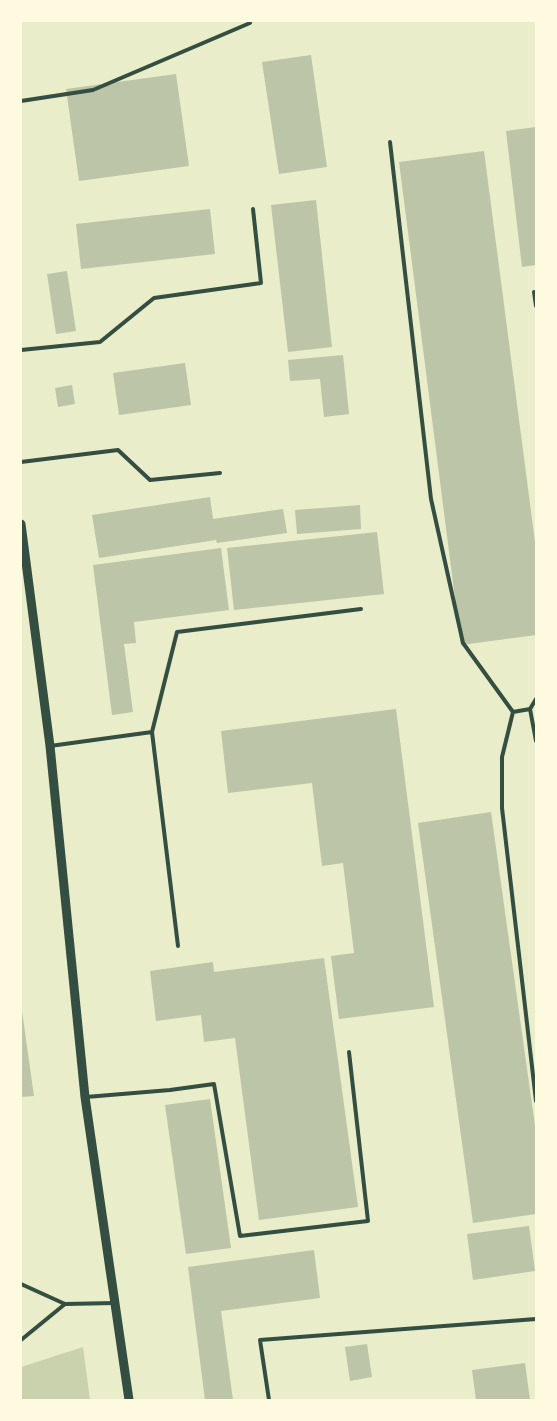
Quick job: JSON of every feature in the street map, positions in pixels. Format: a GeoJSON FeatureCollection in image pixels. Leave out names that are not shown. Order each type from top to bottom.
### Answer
{"type":"FeatureCollection","features":[{"type":"Feature","properties":{"kind":"street"},"geometry":{"type":"LineString","coordinates":[[21,524],[50,746],[85,1097],[129,1400]]}},
{"type":"Feature","properties":{"kind":"lane"},"geometry":{"type":"LineString","coordinates":[[21,101],[93,90],[250,23]]}},
{"type":"Feature","properties":{"kind":"lane"},"geometry":{"type":"LineString","coordinates":[[390,142],[431,499],[463,643],[512,712],[502,757],[502,808],[536,1100]]}},
{"type":"Feature","properties":{"kind":"lane"},"geometry":{"type":"LineString","coordinates":[[21,350],[100,342],[154,298],[261,283],[253,209]]}},
{"type":"Feature","properties":{"kind":"lane"},"geometry":{"type":"LineString","coordinates":[[534,292],[536,306]]}},
{"type":"Feature","properties":{"kind":"lane"},"geometry":{"type":"LineString","coordinates":[[21,462],[118,450],[150,480],[220,473]]}},
{"type":"Feature","properties":{"kind":"lane"},"geometry":{"type":"LineString","coordinates":[[178,946],[152,732],[177,632],[361,609]]}},
{"type":"Feature","properties":{"kind":"lane"},"geometry":{"type":"LineString","coordinates":[[536,699],[530,709],[536,741]]}},
{"type":"Feature","properties":{"kind":"lane"},"geometry":{"type":"LineString","coordinates":[[512,712],[530,709]]}},
{"type":"Feature","properties":{"kind":"lane"},"geometry":{"type":"LineString","coordinates":[[50,746],[152,732]]}},
{"type":"Feature","properties":{"kind":"lane"},"geometry":{"type":"LineString","coordinates":[[85,1097],[170,1090],[214,1084],[240,1236],[368,1221],[349,1052]]}},
{"type":"Feature","properties":{"kind":"lane"},"geometry":{"type":"LineString","coordinates":[[21,1284],[65,1304],[115,1303]]}},
{"type":"Feature","properties":{"kind":"lane"},"geometry":{"type":"LineString","coordinates":[[21,1340],[65,1304]]}},
{"type":"Feature","properties":{"kind":"lane"},"geometry":{"type":"LineString","coordinates":[[268,1400],[260,1340],[536,1319]]}},
{"type":"Feature","properties":{"kind":"green space"},"geometry":{"type":"Polygon","coordinates":[[[83,1347],[90,1400],[21,1400],[21,1367],[83,1347]]]}},
{"type":"Feature","properties":{"kind":"building"},"geometry":{"type":"Polygon","coordinates":[[[311,55],[327,167],[279,174],[262,62],[311,55]]]}},
{"type":"Feature","properties":{"kind":"building"},"geometry":{"type":"Polygon","coordinates":[[[176,74],[189,166],[79,181],[66,89],[176,74]]]}},
{"type":"Feature","properties":{"kind":"building"},"geometry":{"type":"Polygon","coordinates":[[[536,127],[536,265],[522,267],[506,131],[536,127]]]}},
{"type":"Feature","properties":{"kind":"building"},"geometry":{"type":"Polygon","coordinates":[[[484,151],[536,550],[536,635],[461,645],[399,162],[484,151]]]}},
{"type":"Feature","properties":{"kind":"building"},"geometry":{"type":"Polygon","coordinates":[[[316,200],[332,347],[288,352],[271,205],[316,200]]]}},
{"type":"Feature","properties":{"kind":"building"},"geometry":{"type":"Polygon","coordinates":[[[210,209],[215,254],[81,269],[76,224],[210,209]]]}},
{"type":"Feature","properties":{"kind":"building"},"geometry":{"type":"Polygon","coordinates":[[[67,271],[76,331],[56,334],[47,274],[67,271]]]}},
{"type":"Feature","properties":{"kind":"building"},"geometry":{"type":"Polygon","coordinates":[[[343,355],[349,414],[324,417],[320,379],[290,381],[288,360],[343,355]]]}},
{"type":"Feature","properties":{"kind":"building"},"geometry":{"type":"Polygon","coordinates":[[[185,363],[191,405],[119,415],[113,373],[185,363]]]}},
{"type":"Feature","properties":{"kind":"building"},"geometry":{"type":"Polygon","coordinates":[[[72,385],[75,404],[58,407],[55,388],[72,385]]]}},
{"type":"Feature","properties":{"kind":"building"},"geometry":{"type":"Polygon","coordinates":[[[210,497],[213,519],[283,509],[287,533],[217,543],[216,540],[99,558],[92,515],[210,497]]]}},
{"type":"Feature","properties":{"kind":"building"},"geometry":{"type":"Polygon","coordinates":[[[360,505],[361,529],[297,534],[295,510],[360,505]]]}},
{"type":"Feature","properties":{"kind":"building"},"geometry":{"type":"Polygon","coordinates":[[[377,532],[384,594],[234,610],[227,548],[377,532]]]}},
{"type":"Feature","properties":{"kind":"building"},"geometry":{"type":"Polygon","coordinates":[[[221,548],[229,610],[134,622],[136,643],[124,644],[133,712],[112,715],[93,565],[221,548]]]}},
{"type":"Feature","properties":{"kind":"building"},"geometry":{"type":"Polygon","coordinates":[[[396,709],[434,1007],[339,1019],[331,956],[354,953],[343,863],[322,866],[312,783],[228,793],[221,731],[396,709]]]}},
{"type":"Feature","properties":{"kind":"building"},"geometry":{"type":"Polygon","coordinates":[[[491,812],[536,1133],[536,1214],[473,1223],[418,823],[491,812]]]}},
{"type":"Feature","properties":{"kind":"building"},"geometry":{"type":"Polygon","coordinates":[[[324,958],[358,1207],[259,1220],[235,1038],[204,1042],[201,1015],[156,1021],[150,971],[213,962],[214,972],[324,958]]]}},
{"type":"Feature","properties":{"kind":"building"},"geometry":{"type":"Polygon","coordinates":[[[21,1004],[34,1096],[21,1097],[21,1004]]]}},
{"type":"Feature","properties":{"kind":"building"},"geometry":{"type":"Polygon","coordinates":[[[210,1099],[231,1248],[186,1254],[165,1105],[210,1099]]]}},
{"type":"Feature","properties":{"kind":"building"},"geometry":{"type":"Polygon","coordinates":[[[529,1226],[535,1271],[473,1280],[467,1234],[529,1226]]]}},
{"type":"Feature","properties":{"kind":"building"},"geometry":{"type":"Polygon","coordinates":[[[314,1250],[320,1298],[221,1311],[233,1400],[205,1400],[188,1267],[314,1250]]]}},
{"type":"Feature","properties":{"kind":"building"},"geometry":{"type":"Polygon","coordinates":[[[367,1344],[372,1377],[350,1381],[345,1347],[367,1344]]]}},
{"type":"Feature","properties":{"kind":"building"},"geometry":{"type":"Polygon","coordinates":[[[525,1363],[530,1400],[476,1400],[472,1370],[525,1363]]]}}]}
